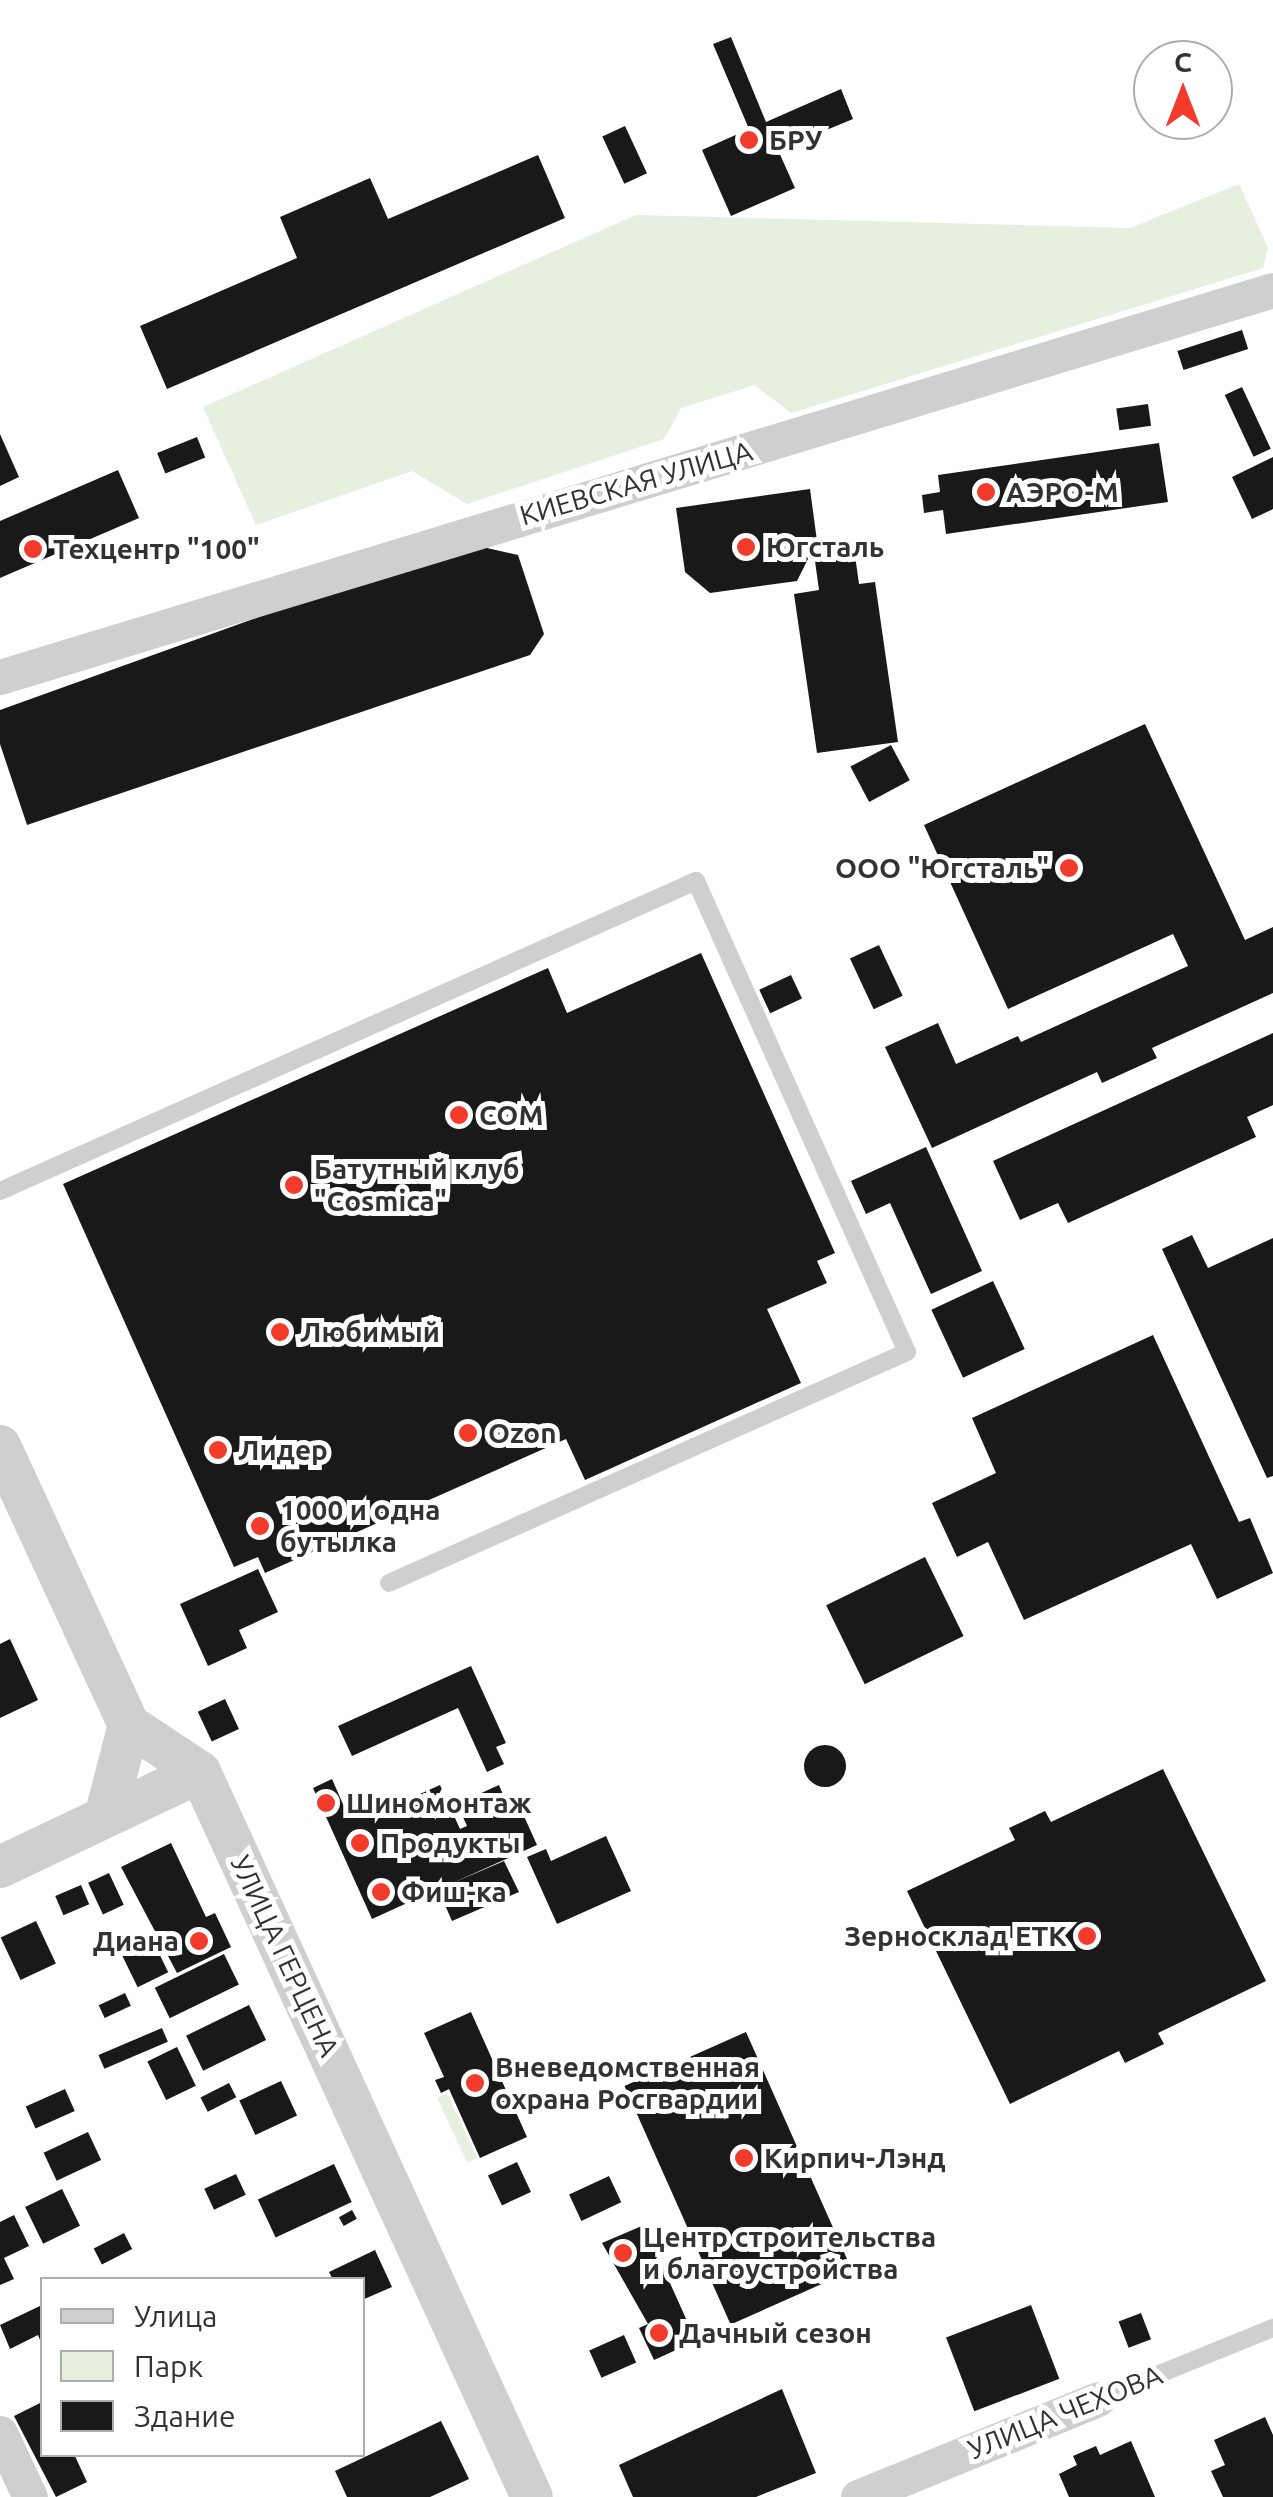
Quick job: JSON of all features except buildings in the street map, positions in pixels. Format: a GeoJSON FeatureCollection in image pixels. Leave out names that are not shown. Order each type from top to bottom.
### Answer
{"type":"FeatureCollection","features":[{"type":"Feature","properties":{"kind":"street","name":"КИЕВСКАЯ УЛИЦА"},"geometry":{"type":"LineString","coordinates":[[0,677],[1273,290]]}},
{"type":"Feature","properties":{"kind":"street"},"geometry":{"type":"LineString","coordinates":[[0,1446],[129,1724],[200,1772]]}},
{"type":"Feature","properties":{"kind":"street"},"geometry":{"type":"LineString","coordinates":[[105,1817],[129,1724]]}},
{"type":"Feature","properties":{"kind":"street"},"geometry":{"type":"LineString","coordinates":[[0,1867],[200,1772]]}},
{"type":"Feature","properties":{"kind":"street","name":"УЛИЦА ГЕРЦЕНА"},"geometry":{"type":"LineString","coordinates":[[200,1772],[532,2497]]}},
{"type":"Feature","properties":{"kind":"street","name":"УЛИЦА ЧЕХОВА"},"geometry":{"type":"LineString","coordinates":[[858,2497],[1098,2399]]}},
{"type":"Feature","properties":{"kind":"street"},"geometry":{"type":"LineString","coordinates":[[0,2433],[30,2497]]}},
{"type":"Feature","properties":{"kind":"lane"},"geometry":{"type":"LineString","coordinates":[[0,1191],[696,881],[908,1352],[388,1582]]}},
{"type":"Feature","properties":{"kind":"lane","name":"УЛИЦА ЧЕХОВА"},"geometry":{"type":"LineString","coordinates":[[1098,2399],[1273,2328]]}},
{"type":"Feature","properties":{"kind":"green space"},"geometry":{"type":"Polygon","coordinates":[[[1239,184],[1268,248],[1263,268],[791,413],[755,385],[681,408],[664,439],[467,504],[412,471],[256,525],[203,407],[636,215],[1130,228],[1239,184]]]}},
{"type":"Feature","properties":{"kind":"green space"},"geometry":{"type":"Polygon","coordinates":[[[447,2093],[477,2158],[467,2163],[437,2098],[447,2093]]]}},
{"type":"Feature","properties":{"kind":"place","name":"БРУ"},"geometry":{"type":"Point","coordinates":[749,140]}},
{"type":"Feature","properties":{"kind":"place","name":"АЭРО-М"},"geometry":{"type":"Point","coordinates":[986,492]}},
{"type":"Feature","properties":{"kind":"place","name":"Югсталь"},"geometry":{"type":"Point","coordinates":[746,547]}},
{"type":"Feature","properties":{"kind":"place","name":"Техцентр \"100\""},"geometry":{"type":"Point","coordinates":[33,549]}},
{"type":"Feature","properties":{"kind":"place","name":"ООО \"Югсталь\""},"geometry":{"type":"Point","coordinates":[1069,868]}},
{"type":"Feature","properties":{"kind":"place","name":"СОМ"},"geometry":{"type":"Point","coordinates":[459,1115]}},
{"type":"Feature","properties":{"kind":"place","name":"Батутный клуб \"Cosmica\""},"geometry":{"type":"Point","coordinates":[294,1185]}},
{"type":"Feature","properties":{"kind":"place","name":"Любимый"},"geometry":{"type":"Point","coordinates":[280,1332]}},
{"type":"Feature","properties":{"kind":"place","name":"Ozon"},"geometry":{"type":"Point","coordinates":[468,1433]}},
{"type":"Feature","properties":{"kind":"place","name":"Лидер"},"geometry":{"type":"Point","coordinates":[218,1450]}},
{"type":"Feature","properties":{"kind":"place","name":"1000 и одна бутылка"},"geometry":{"type":"Point","coordinates":[260,1526]}},
{"type":"Feature","properties":{"kind":"place","name":"Шиномонтаж"},"geometry":{"type":"Point","coordinates":[326,1803]}},
{"type":"Feature","properties":{"kind":"place","name":"Продукты"},"geometry":{"type":"Point","coordinates":[360,1843]}},
{"type":"Feature","properties":{"kind":"place","name":"Фиш-ка"},"geometry":{"type":"Point","coordinates":[381,1892]}},
{"type":"Feature","properties":{"kind":"place","name":"Зерносклад ЕТК"},"geometry":{"type":"Point","coordinates":[1087,1936]}},
{"type":"Feature","properties":{"kind":"place","name":"Диана"},"geometry":{"type":"Point","coordinates":[199,1941]}},
{"type":"Feature","properties":{"kind":"place","name":"Вневедомственная охрана Росгвардии"},"geometry":{"type":"Point","coordinates":[475,2083]}},
{"type":"Feature","properties":{"kind":"place","name":"Кирпич-Лэнд"},"geometry":{"type":"Point","coordinates":[744,2158]}},
{"type":"Feature","properties":{"kind":"place","name":"Центр строительства и благоустройства"},"geometry":{"type":"Point","coordinates":[623,2253]}},
{"type":"Feature","properties":{"kind":"place","name":"Дачный сезон"},"geometry":{"type":"Point","coordinates":[659,2333]}}]}
